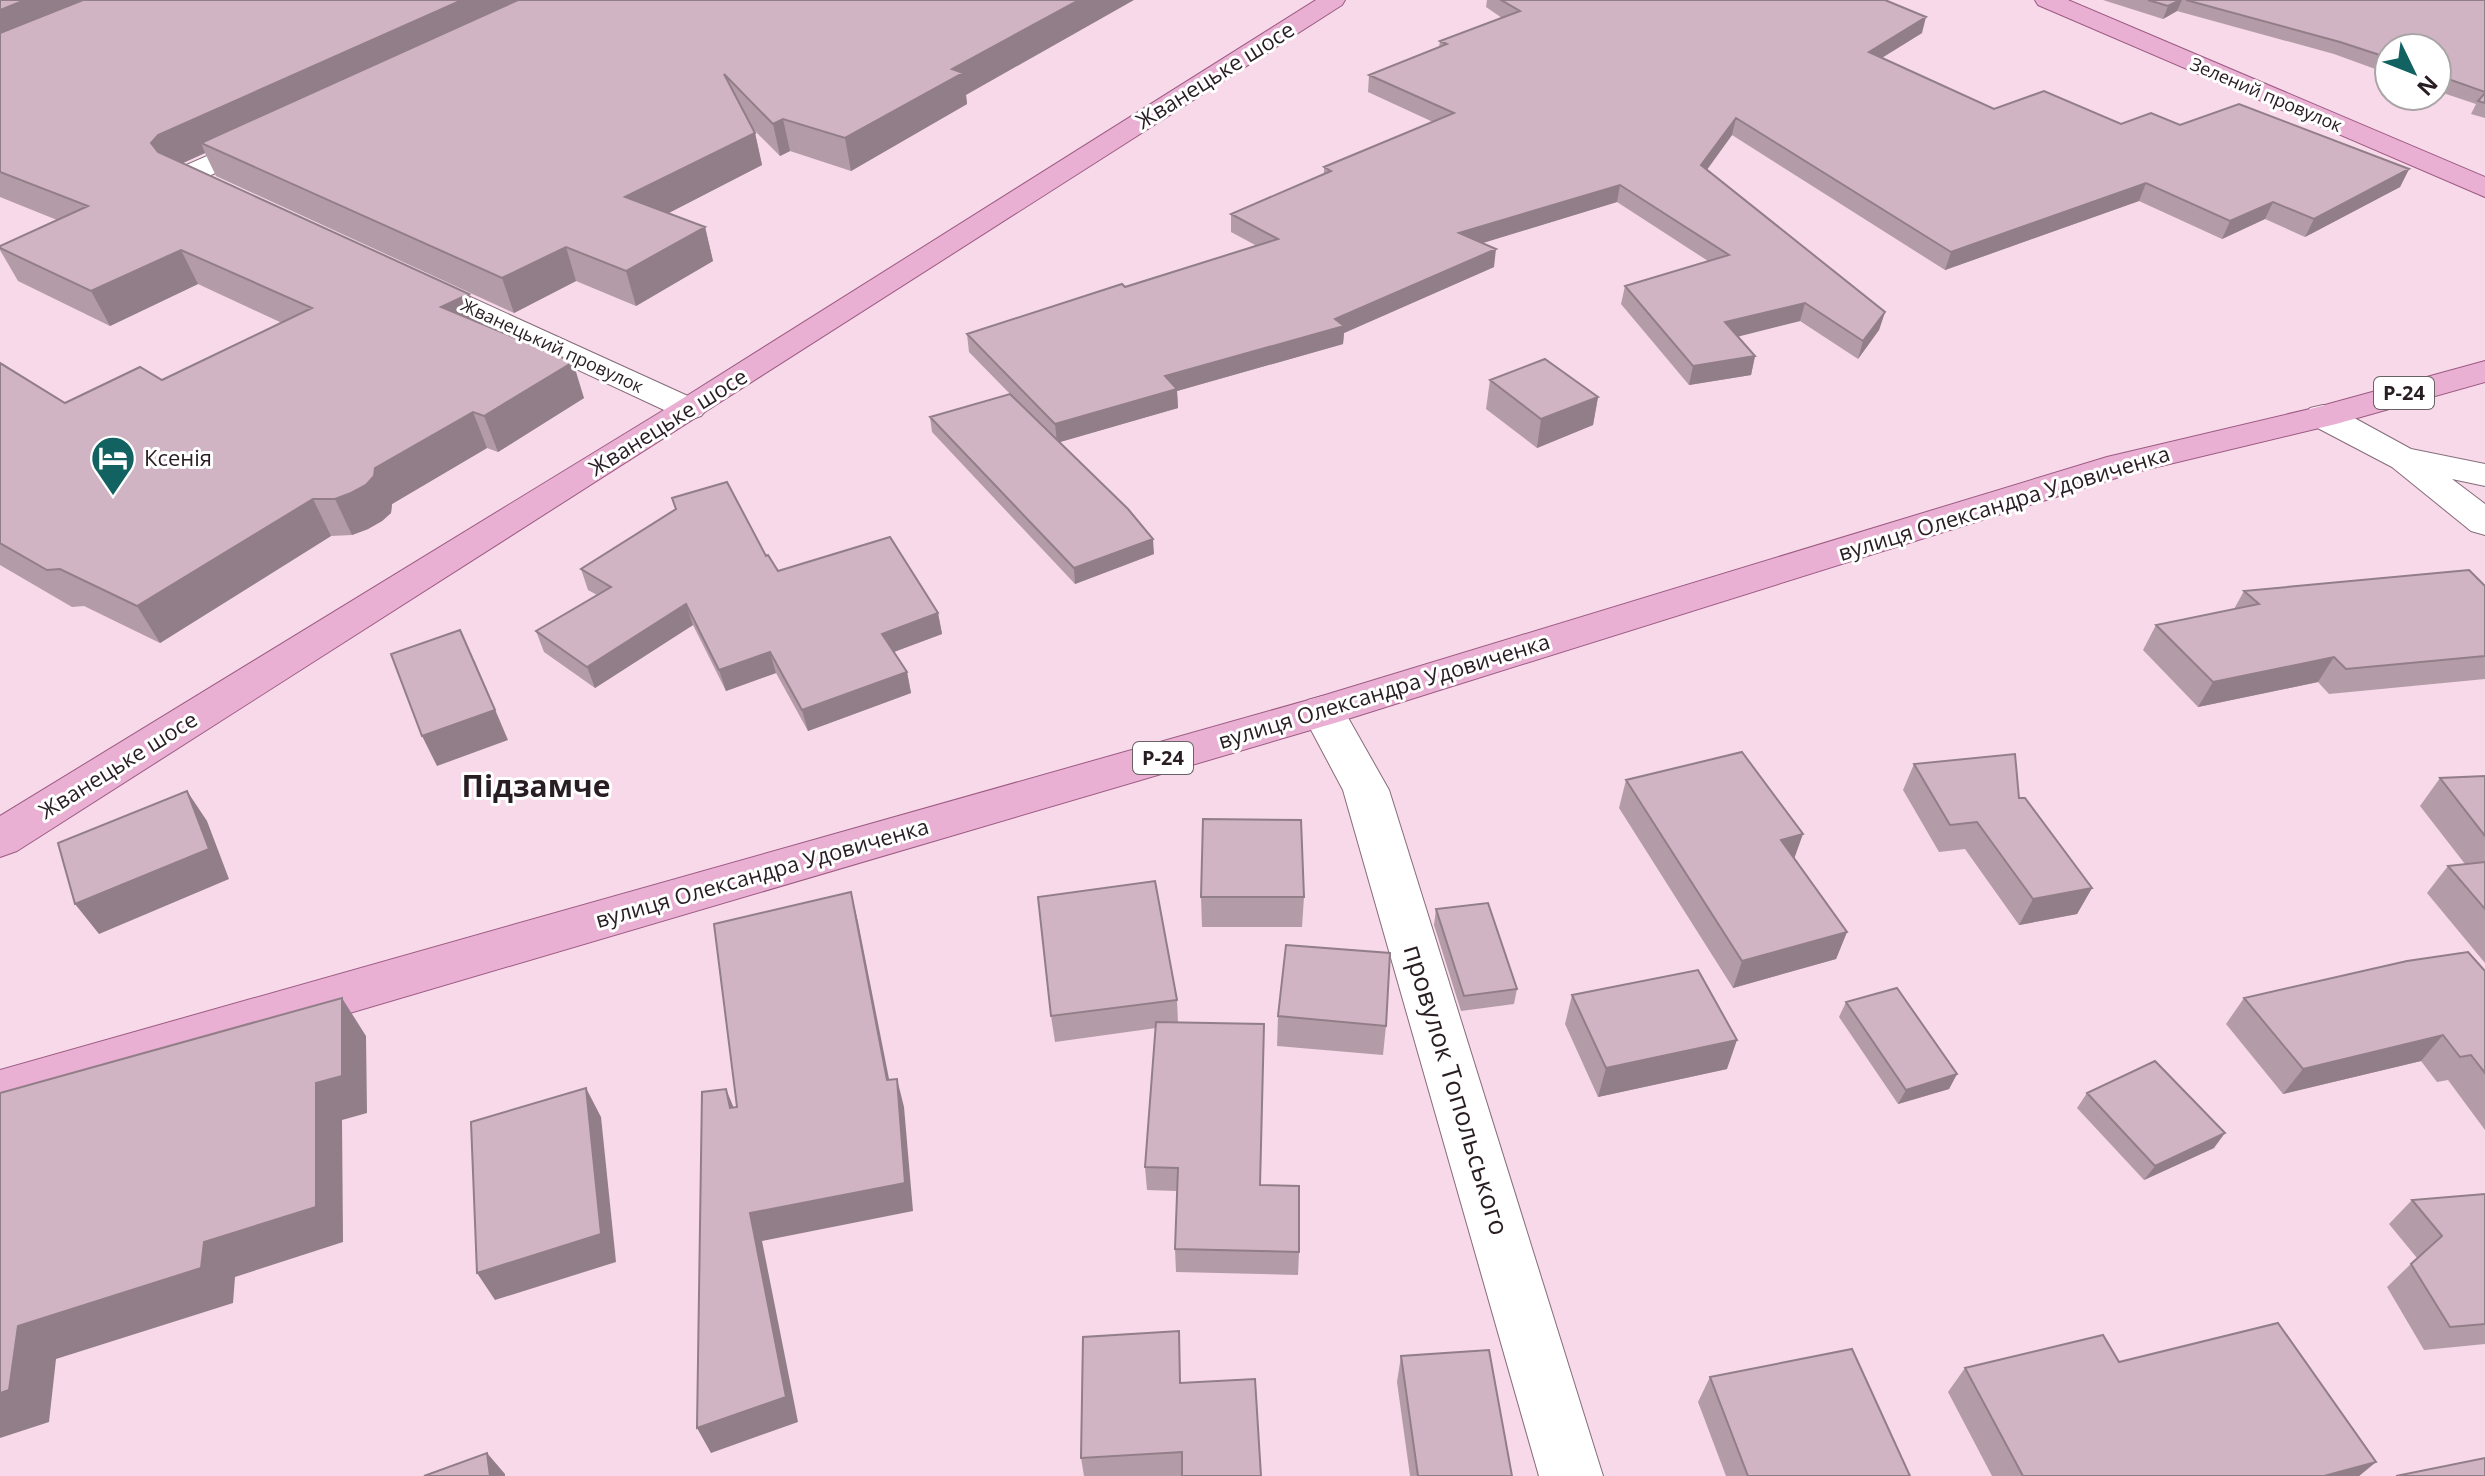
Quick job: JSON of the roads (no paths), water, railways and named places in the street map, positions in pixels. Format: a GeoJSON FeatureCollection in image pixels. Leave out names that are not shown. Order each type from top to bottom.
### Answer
{"type":"FeatureCollection","features":[{"type":"Feature","properties":{"kind":"main road","name":"Жванецьке шосе"},"geometry":{"type":"LineString","coordinates":[[0,839],[689,409],[1333,0]]}},
{"type":"Feature","properties":{"kind":"main road","name":"Зелений провулок"},"geometry":{"type":"LineString","coordinates":[[2047,0],[2485,188]]}},
{"type":"Feature","properties":{"kind":"main road","name":"Р-24"},"geometry":{"type":"LineString","coordinates":[[2323,416],[2485,371]]}},
{"type":"Feature","properties":{"kind":"main road","name":"вулиця Олександра Удовиченка"},"geometry":{"type":"LineString","coordinates":[[0,1093],[1323,711],[2120,465],[2323,416]]}},
{"type":"Feature","properties":{"kind":"street"},"geometry":{"type":"LineString","coordinates":[[257,209],[185,176],[291,126]]}},
{"type":"Feature","properties":{"kind":"street","name":"Жванецький провулок"},"geometry":{"type":"LineString","coordinates":[[401,275],[689,409]]}},
{"type":"Feature","properties":{"kind":"street"},"geometry":{"type":"LineString","coordinates":[[2323,416],[2400,458],[2485,523]]}},
{"type":"Feature","properties":{"kind":"street"},"geometry":{"type":"LineString","coordinates":[[2400,458],[2485,475]]}},
{"type":"Feature","properties":{"kind":"street","name":"провулок Топольського"},"geometry":{"type":"LineString","coordinates":[[1323,711],[1366,790],[1571,1476]]}},
{"type":"Feature","properties":{"kind":"place","name":"Ксенія"},"geometry":{"type":"Point","coordinates":[113,497]}},
{"type":"Feature","properties":{"kind":"district","name":"Підзамче"},"geometry":{"type":"Point","coordinates":[536,787]}}]}
